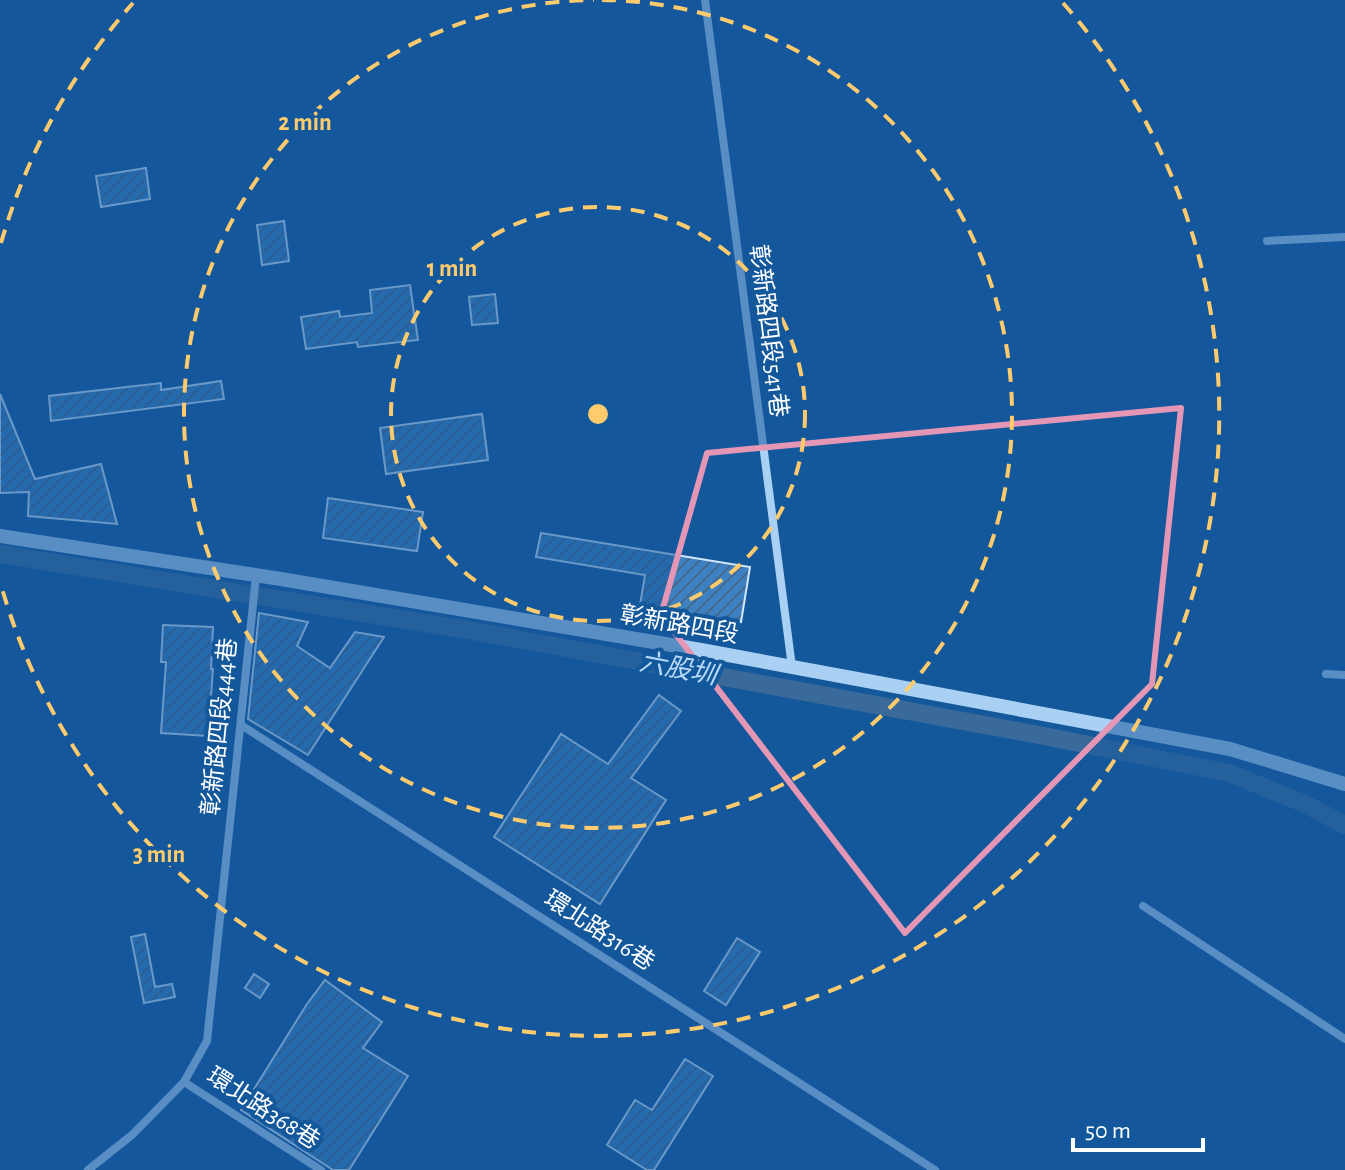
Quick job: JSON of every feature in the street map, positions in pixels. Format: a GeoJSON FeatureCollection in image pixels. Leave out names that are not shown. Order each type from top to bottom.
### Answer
{"type":"FeatureCollection","features":[{"type":"Feature","properties":{"kind":"street","name":"彰新路四段541巷"},"geometry":{"type":"LineString","coordinates":[[705,0],[792,667]]}},
{"type":"Feature","properties":{"kind":"street"},"geometry":{"type":"LineString","coordinates":[[1267,241],[1345,237]]}},
{"type":"Feature","properties":{"kind":"street","name":"彰新路四段"},"geometry":{"type":"LineString","coordinates":[[0,536],[792,667],[1230,749],[1345,784]]}},
{"type":"Feature","properties":{"kind":"street","name":"彰新路四段444巷"},"geometry":{"type":"LineString","coordinates":[[88,1170],[132,1135],[184,1082],[207,1041],[256,576]]}},
{"type":"Feature","properties":{"kind":"street"},"geometry":{"type":"LineString","coordinates":[[1326,674],[1345,675]]}},
{"type":"Feature","properties":{"kind":"street","name":"環北路316巷"},"geometry":{"type":"LineString","coordinates":[[241,725],[935,1170]]}},
{"type":"Feature","properties":{"kind":"street"},"geometry":{"type":"LineString","coordinates":[[1143,906],[1345,1039]]}},
{"type":"Feature","properties":{"kind":"street","name":"環北路368巷"},"geometry":{"type":"LineString","coordinates":[[184,1082],[321,1170]]}},
{"type":"Feature","properties":{"kind":"highlighted area"},"geometry":{"type":"Polygon","coordinates":[[[1181,408],[1152,684],[905,933],[661,615],[707,453],[1181,408]]]}},
{"type":"Feature","properties":{"kind":"building"},"geometry":{"type":"Polygon","coordinates":[[[146,168],[150,199],[101,207],[96,176],[146,168]]]}},
{"type":"Feature","properties":{"kind":"building"},"geometry":{"type":"Polygon","coordinates":[[[284,221],[289,261],[262,265],[257,225],[284,221]]]}},
{"type":"Feature","properties":{"kind":"building"},"geometry":{"type":"Polygon","coordinates":[[[410,285],[418,340],[358,347],[357,342],[306,349],[301,317],[339,311],[340,317],[372,313],[370,290],[410,285]]]}},
{"type":"Feature","properties":{"kind":"building"},"geometry":{"type":"Polygon","coordinates":[[[495,294],[498,323],[472,325],[469,297],[495,294]]]}},
{"type":"Feature","properties":{"kind":"building"},"geometry":{"type":"Polygon","coordinates":[[[221,381],[224,399],[51,421],[49,396],[161,383],[161,390],[221,381]]]}},
{"type":"Feature","properties":{"kind":"building"},"geometry":{"type":"Polygon","coordinates":[[[0,394],[35,479],[101,464],[117,524],[28,516],[29,492],[0,493],[0,394]]]}},
{"type":"Feature","properties":{"kind":"building"},"geometry":{"type":"Polygon","coordinates":[[[482,414],[488,460],[386,474],[380,428],[482,414]]]}},
{"type":"Feature","properties":{"kind":"building"},"geometry":{"type":"Polygon","coordinates":[[[328,498],[423,512],[417,551],[323,538],[328,498]]]}},
{"type":"Feature","properties":{"kind":"building"},"geometry":{"type":"Polygon","coordinates":[[[541,533],[750,567],[741,622],[640,605],[645,575],[536,557],[541,533]]]}},
{"type":"Feature","properties":{"kind":"building"},"geometry":{"type":"Polygon","coordinates":[[[259,613],[308,622],[297,646],[330,668],[355,632],[384,637],[308,755],[248,719],[259,613]]]}},
{"type":"Feature","properties":{"kind":"building"},"geometry":{"type":"Polygon","coordinates":[[[163,625],[213,627],[208,736],[161,733],[166,662],[161,662],[163,625]]]}},
{"type":"Feature","properties":{"kind":"building"},"geometry":{"type":"Polygon","coordinates":[[[659,695],[681,711],[631,778],[666,800],[600,904],[494,837],[561,734],[608,764],[659,695]]]}},
{"type":"Feature","properties":{"kind":"building"},"geometry":{"type":"Polygon","coordinates":[[[145,934],[155,987],[172,984],[175,997],[144,1003],[131,937],[145,934]]]}},
{"type":"Feature","properties":{"kind":"building"},"geometry":{"type":"Polygon","coordinates":[[[737,938],[760,952],[726,1005],[704,991],[737,938]]]}},
{"type":"Feature","properties":{"kind":"building"},"geometry":{"type":"Polygon","coordinates":[[[254,974],[269,984],[260,998],[245,988],[254,974]]]}},
{"type":"Feature","properties":{"kind":"building"},"geometry":{"type":"Polygon","coordinates":[[[325,980],[382,1022],[363,1048],[408,1076],[349,1170],[333,1170],[241,1110],[325,980]]]}},
{"type":"Feature","properties":{"kind":"building"},"geometry":{"type":"Polygon","coordinates":[[[685,1059],[713,1076],[654,1170],[647,1170],[607,1145],[635,1100],[652,1110],[685,1059]]]}},
{"type":"Feature","properties":{"kind":"waterway","name":"六股圳"},"geometry":{"type":"LineString","coordinates":[[0,554],[468,630],[1229,773],[1303,803],[1345,825]]}}]}
